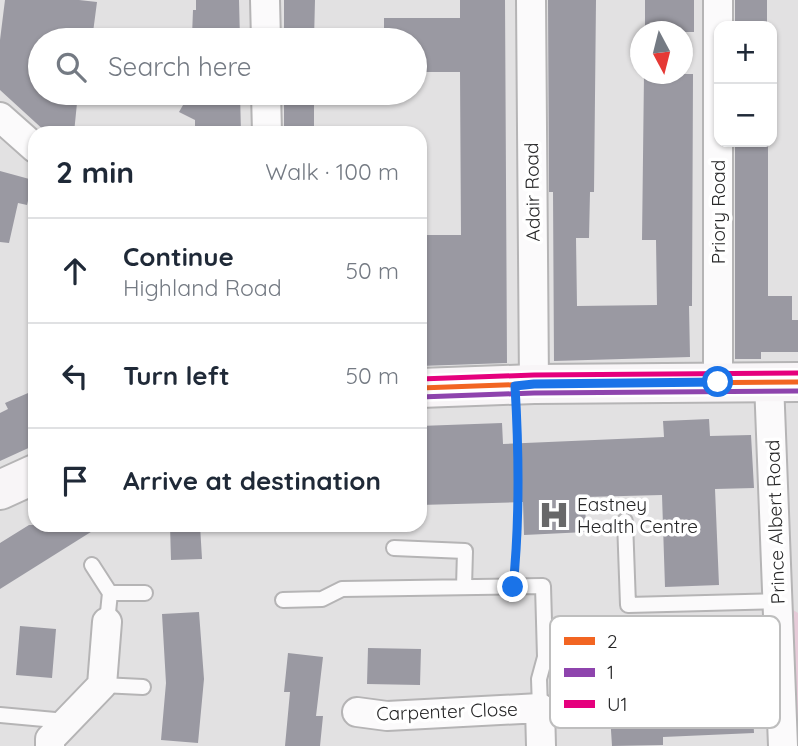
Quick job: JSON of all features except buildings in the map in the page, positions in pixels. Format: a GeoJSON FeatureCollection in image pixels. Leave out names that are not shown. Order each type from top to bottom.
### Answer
{"type":"FeatureCollection","features":[{"type":"Feature","properties":{"kind":"main road"},"geometry":{"type":"LineString","coordinates":[[427,388],[784,382]]}},
{"type":"Feature","properties":{"kind":"street"},"geometry":{"type":"LineString","coordinates":[[265,0],[266,28]]}},
{"type":"Feature","properties":{"kind":"street","name":"Adair Road"},"geometry":{"type":"LineString","coordinates":[[525,385],[531,0]]}},
{"type":"Feature","properties":{"kind":"street","name":"Priory Road"},"geometry":{"type":"LineString","coordinates":[[718,0],[718,382]]}},
{"type":"Feature","properties":{"kind":"street"},"geometry":{"type":"LineString","coordinates":[[266,105],[267,126]]}},
{"type":"Feature","properties":{"kind":"street"},"geometry":{"type":"LineString","coordinates":[[0,117],[28,142]]}},
{"type":"Feature","properties":{"kind":"street","name":"Prince Albert Road"},"geometry":{"type":"LineString","coordinates":[[779,616],[784,382]]}},
{"type":"Feature","properties":{"kind":"street"},"geometry":{"type":"LineString","coordinates":[[50,746],[50,739],[102,685],[107,622]]}},
{"type":"Feature","properties":{"kind":"street","name":"Prince Albert Road"},"geometry":{"type":"LineString","coordinates":[[780,637],[783,746]]}},
{"type":"Feature","properties":{"kind":"street","name":"Carpenter Close"},"geometry":{"type":"LineString","coordinates":[[357,712],[387,716],[540,708],[541,746]]}},
{"type":"Feature","properties":{"kind":"lane"},"geometry":{"type":"LineString","coordinates":[[625,521],[628,605],[779,601]]}},
{"type":"Feature","properties":{"kind":"lane"},"geometry":{"type":"LineString","coordinates":[[394,548],[465,551],[464,587]]}},
{"type":"Feature","properties":{"kind":"lane"},"geometry":{"type":"LineString","coordinates":[[92,565],[110,593],[107,622]]}},
{"type":"Feature","properties":{"kind":"lane"},"geometry":{"type":"LineString","coordinates":[[283,600],[322,598],[342,589],[543,586],[545,657],[538,679],[540,708]]}},
{"type":"Feature","properties":{"kind":"lane"},"geometry":{"type":"LineString","coordinates":[[110,593],[145,593]]}},
{"type":"Feature","properties":{"kind":"lane"},"geometry":{"type":"LineString","coordinates":[[102,685],[143,687]]}},
{"type":"Feature","properties":{"kind":"lane"},"geometry":{"type":"LineString","coordinates":[[0,715],[67,721]]}},
{"type":"Feature","properties":{"kind":"path"},"geometry":{"type":"LineString","coordinates":[[513,587],[519,535],[518,436],[525,385]]}},
{"type":"Feature","properties":{"kind":"green space"},"geometry":{"type":"Polygon","coordinates":[[[779,601],[798,613],[798,746],[783,746],[779,601]]]}},
{"type":"Feature","properties":{"kind":"transit line","name":"U1"},"geometry":{"type":"LineString","coordinates":[[427,379],[798,373]]}},
{"type":"Feature","properties":{"kind":"transit line","name":"2"},"geometry":{"type":"LineString","coordinates":[[427,388],[798,382]]}},
{"type":"Feature","properties":{"kind":"transit line","name":"1"},"geometry":{"type":"LineString","coordinates":[[427,397],[798,391]]}},
{"type":"Feature","properties":{"kind":"place","name":"Eastney Health Centre"},"geometry":{"type":"Point","coordinates":[554,515]}},
{"type":"Feature","properties":{"kind":"route"},"geometry":{"type":"LineString","coordinates":[[513,587],[519,535],[515,386],[718,382]]}}]}
